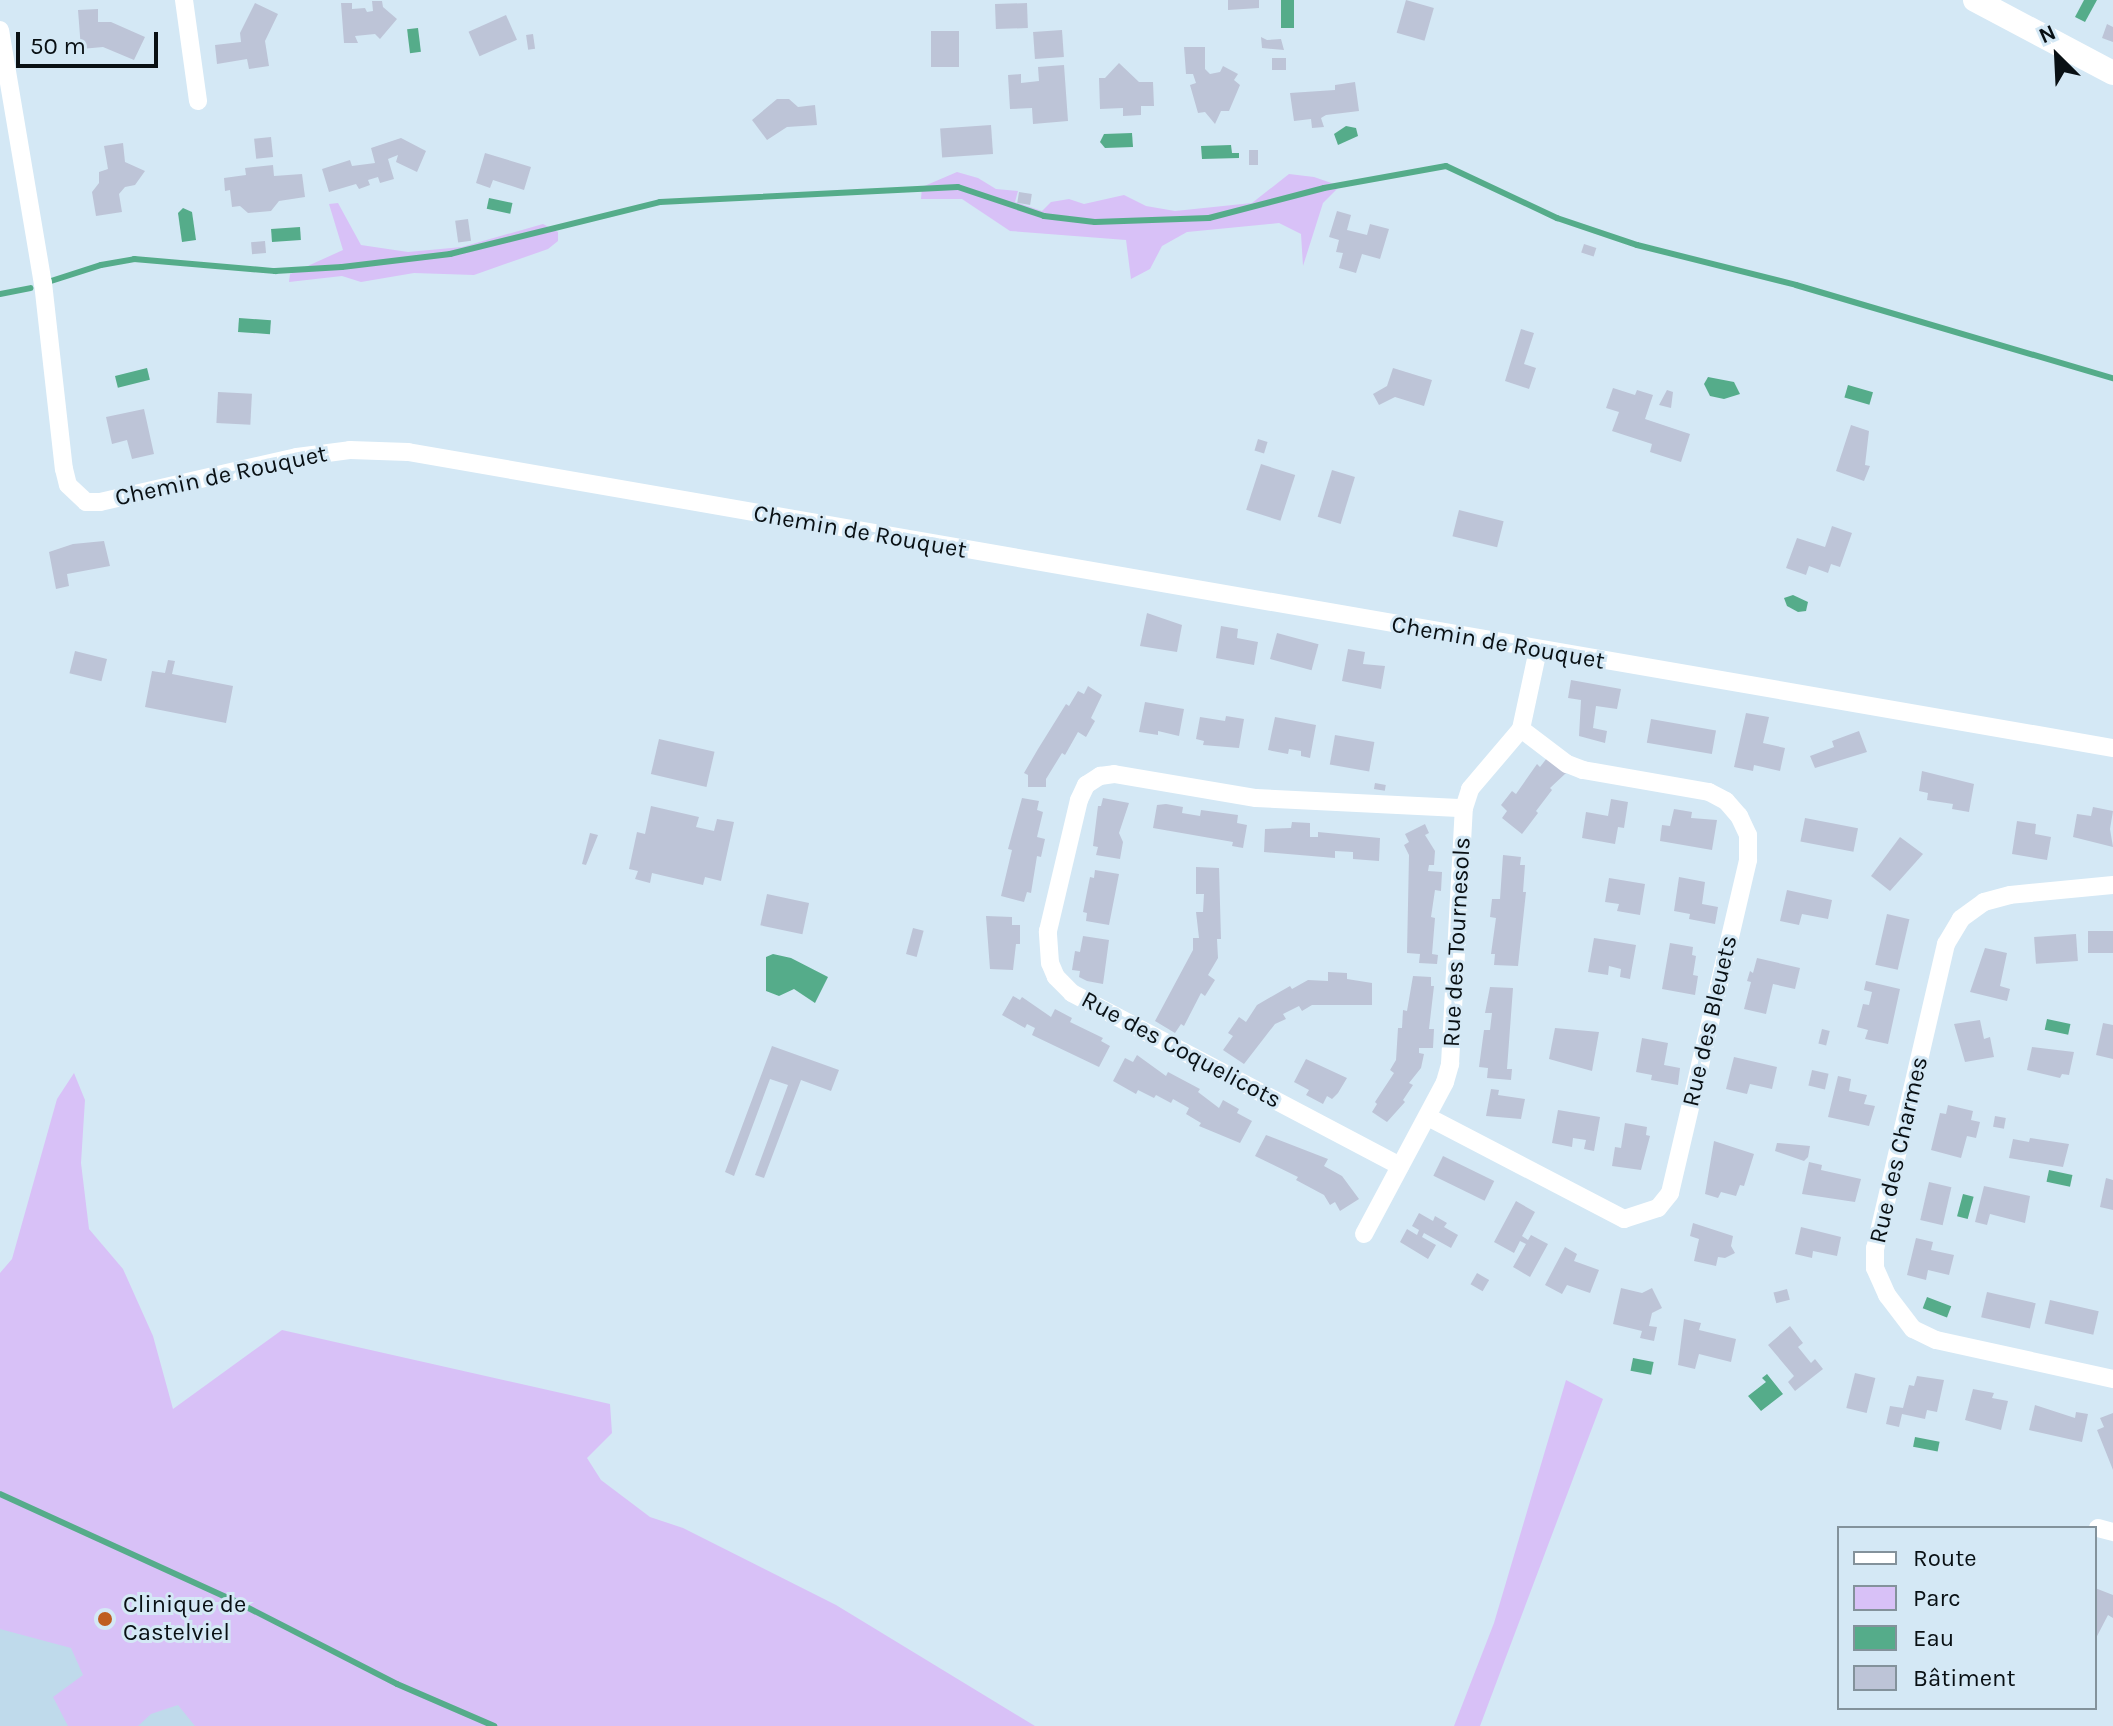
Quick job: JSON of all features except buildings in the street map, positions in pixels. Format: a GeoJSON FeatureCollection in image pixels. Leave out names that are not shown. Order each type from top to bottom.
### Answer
{"type":"FeatureCollection","features":[{"type":"Feature","properties":{"kind":"street"},"geometry":{"type":"LineString","coordinates":[[184,0],[198,101]]}},
{"type":"Feature","properties":{"kind":"street"},"geometry":{"type":"LineString","coordinates":[[1975,0],[2113,73]]}},
{"type":"Feature","properties":{"kind":"street","name":"Chemin de Rouquet"},"geometry":{"type":"LineString","coordinates":[[0,30],[43,283],[64,469],[68,485],[86,502],[100,502],[297,457],[350,450],[408,452],[2113,748]]}},
{"type":"Feature","properties":{"kind":"street","name":"Rue des Tournesols"},"geometry":{"type":"LineString","coordinates":[[1364,1234],[1428,1117],[1450,1064],[1464,808],[1470,789],[1521,729],[1538,650]]}},
{"type":"Feature","properties":{"kind":"street","name":"Rue des Bleuets"},"geometry":{"type":"LineString","coordinates":[[1428,1117],[1624,1219],[1658,1208],[1670,1193],[1748,860],[1748,835],[1739,816],[1726,801],[1709,792],[1583,770],[1567,764],[1521,729]]}},
{"type":"Feature","properties":{"kind":"street","name":"Rue des Coquelicots"},"geometry":{"type":"LineString","coordinates":[[1400,1166],[1072,993],[1056,977],[1050,963],[1048,931],[1079,800],[1086,785],[1100,776],[1114,774],[1256,798],[1464,808]]}},
{"type":"Feature","properties":{"kind":"street","name":"Rue des Charmes"},"geometry":{"type":"LineString","coordinates":[[2113,885],[2010,895],[1984,902],[1961,919],[1946,944],[1875,1248],[1875,1268],[1893,1305],[1913,1329],[1936,1340],[2113,1379]]}},
{"type":"Feature","properties":{"kind":"shaded area"},"geometry":{"type":"Polygon","coordinates":[[[0,1541],[225,1726],[0,1726],[0,1541]]]}},
{"type":"Feature","properties":{"kind":"green space"},"geometry":{"type":"Polygon","coordinates":[[[957,172],[978,178],[996,189],[1018,191],[1015,202],[1042,211],[1051,202],[1069,199],[1084,204],[1124,195],[1146,206],[1175,211],[1252,203],[1289,174],[1314,177],[1340,186],[1323,203],[1303,266],[1301,234],[1279,223],[1187,232],[1162,246],[1150,269],[1131,279],[1126,240],[1010,231],[962,199],[921,199],[922,187],[957,172]]]}},
{"type":"Feature","properties":{"kind":"green space"},"geometry":{"type":"Polygon","coordinates":[[[338,203],[361,245],[408,252],[462,247],[543,224],[558,232],[558,241],[548,249],[474,275],[414,273],[361,282],[342,276],[289,282],[290,274],[343,250],[329,204],[338,203]]]}},
{"type":"Feature","properties":{"kind":"green space"},"geometry":{"type":"Polygon","coordinates":[[[74,1073],[85,1100],[81,1163],[89,1229],[123,1269],[153,1336],[173,1409],[282,1330],[610,1404],[612,1433],[587,1458],[601,1480],[650,1517],[683,1528],[836,1605],[1035,1726],[195,1726],[178,1705],[151,1714],[138,1726],[68,1726],[53,1697],[83,1675],[71,1648],[0,1629],[0,1273],[12,1259],[57,1099],[74,1073]]]}},
{"type":"Feature","properties":{"kind":"green space"},"geometry":{"type":"Polygon","coordinates":[[[1566,1380],[1603,1399],[1480,1726],[1454,1726],[1494,1623],[1566,1380]]]}},
{"type":"Feature","properties":{"kind":"water"},"geometry":{"type":"Polygon","coordinates":[[[1281,0],[1294,0],[1294,28],[1281,28],[1281,0]]]}},
{"type":"Feature","properties":{"kind":"water"},"geometry":{"type":"Polygon","coordinates":[[[2084,0],[2097,0],[2085,22],[2075,17],[2084,0]]]}},
{"type":"Feature","properties":{"kind":"water"},"geometry":{"type":"Polygon","coordinates":[[[418,28],[421,52],[410,53],[407,29],[418,28]]]}},
{"type":"Feature","properties":{"kind":"water"},"geometry":{"type":"Polygon","coordinates":[[[1346,126],[1356,128],[1358,136],[1338,145],[1334,134],[1346,126]]]}},
{"type":"Feature","properties":{"kind":"water"},"geometry":{"type":"Polygon","coordinates":[[[1132,133],[1133,147],[1105,148],[1100,142],[1104,134],[1132,133]]]}},
{"type":"Feature","properties":{"kind":"water"},"geometry":{"type":"Polygon","coordinates":[[[1231,145],[1232,153],[1239,153],[1239,158],[1202,159],[1201,146],[1231,145]]]}},
{"type":"Feature","properties":{"kind":"water"},"geometry":{"type":"Polygon","coordinates":[[[489,198],[512,203],[510,214],[487,209],[489,198]]]}},
{"type":"Feature","properties":{"kind":"water"},"geometry":{"type":"Polygon","coordinates":[[[183,208],[192,212],[196,240],[182,242],[178,213],[183,208]]]}},
{"type":"Feature","properties":{"kind":"water"},"geometry":{"type":"Polygon","coordinates":[[[300,227],[301,240],[272,242],[271,229],[300,227]]]}},
{"type":"Feature","properties":{"kind":"water"},"geometry":{"type":"Polygon","coordinates":[[[239,318],[271,320],[270,334],[238,332],[239,318]]]}},
{"type":"Feature","properties":{"kind":"water"},"geometry":{"type":"Polygon","coordinates":[[[147,368],[150,380],[118,388],[115,376],[147,368]]]}},
{"type":"Feature","properties":{"kind":"water"},"geometry":{"type":"Polygon","coordinates":[[[1708,377],[1734,382],[1740,394],[1724,399],[1710,396],[1704,384],[1708,377]]]}},
{"type":"Feature","properties":{"kind":"water"},"geometry":{"type":"Polygon","coordinates":[[[1848,385],[1873,392],[1869,405],[1844,397],[1848,385]]]}},
{"type":"Feature","properties":{"kind":"water"},"geometry":{"type":"Polygon","coordinates":[[[1793,595],[1808,602],[1806,611],[1798,612],[1787,606],[1784,598],[1793,595]]]}},
{"type":"Feature","properties":{"kind":"water"},"geometry":{"type":"Polygon","coordinates":[[[773,954],[791,958],[828,977],[815,1003],[794,989],[779,996],[766,991],[766,957],[773,954]]]}},
{"type":"Feature","properties":{"kind":"water"},"geometry":{"type":"Polygon","coordinates":[[[2047,1019],[2070,1024],[2068,1035],[2045,1030],[2047,1019]]]}},
{"type":"Feature","properties":{"kind":"water"},"geometry":{"type":"Polygon","coordinates":[[[2049,1170],[2072,1175],[2070,1187],[2047,1182],[2049,1170]]]}},
{"type":"Feature","properties":{"kind":"water"},"geometry":{"type":"Polygon","coordinates":[[[1963,1194],[1974,1197],[1968,1219],[1957,1216],[1963,1194]]]}},
{"type":"Feature","properties":{"kind":"water"},"geometry":{"type":"Polygon","coordinates":[[[1927,1297],[1951,1306],[1947,1318],[1923,1308],[1927,1297]]]}},
{"type":"Feature","properties":{"kind":"water"},"geometry":{"type":"Polygon","coordinates":[[[1633,1358],[1654,1362],[1651,1375],[1631,1371],[1633,1358]]]}},
{"type":"Feature","properties":{"kind":"water"},"geometry":{"type":"Polygon","coordinates":[[[1767,1374],[1783,1394],[1761,1411],[1748,1396],[1766,1382],[1762,1378],[1767,1374]]]}},
{"type":"Feature","properties":{"kind":"water"},"geometry":{"type":"Polygon","coordinates":[[[1915,1437],[1940,1442],[1938,1452],[1913,1447],[1915,1437]]]}},
{"type":"Feature","properties":{"kind":"waterway"},"geometry":{"type":"LineString","coordinates":[[51,281],[101,265],[134,259],[275,271],[342,267],[450,254],[660,202],[958,187],[1044,216],[1095,222],[1209,218],[1324,188],[1446,166],[1557,218],[1637,245],[1796,285],[2113,378]]}},
{"type":"Feature","properties":{"kind":"waterway"},"geometry":{"type":"LineString","coordinates":[[0,294],[30,288]]}},
{"type":"Feature","properties":{"kind":"waterway"},"geometry":{"type":"LineString","coordinates":[[0,1494],[233,1600],[397,1684],[494,1726]]}},
{"type":"Feature","properties":{"kind":"place","name":"Clinique de Castelviel"},"geometry":{"type":"Point","coordinates":[105,1619]}}]}
